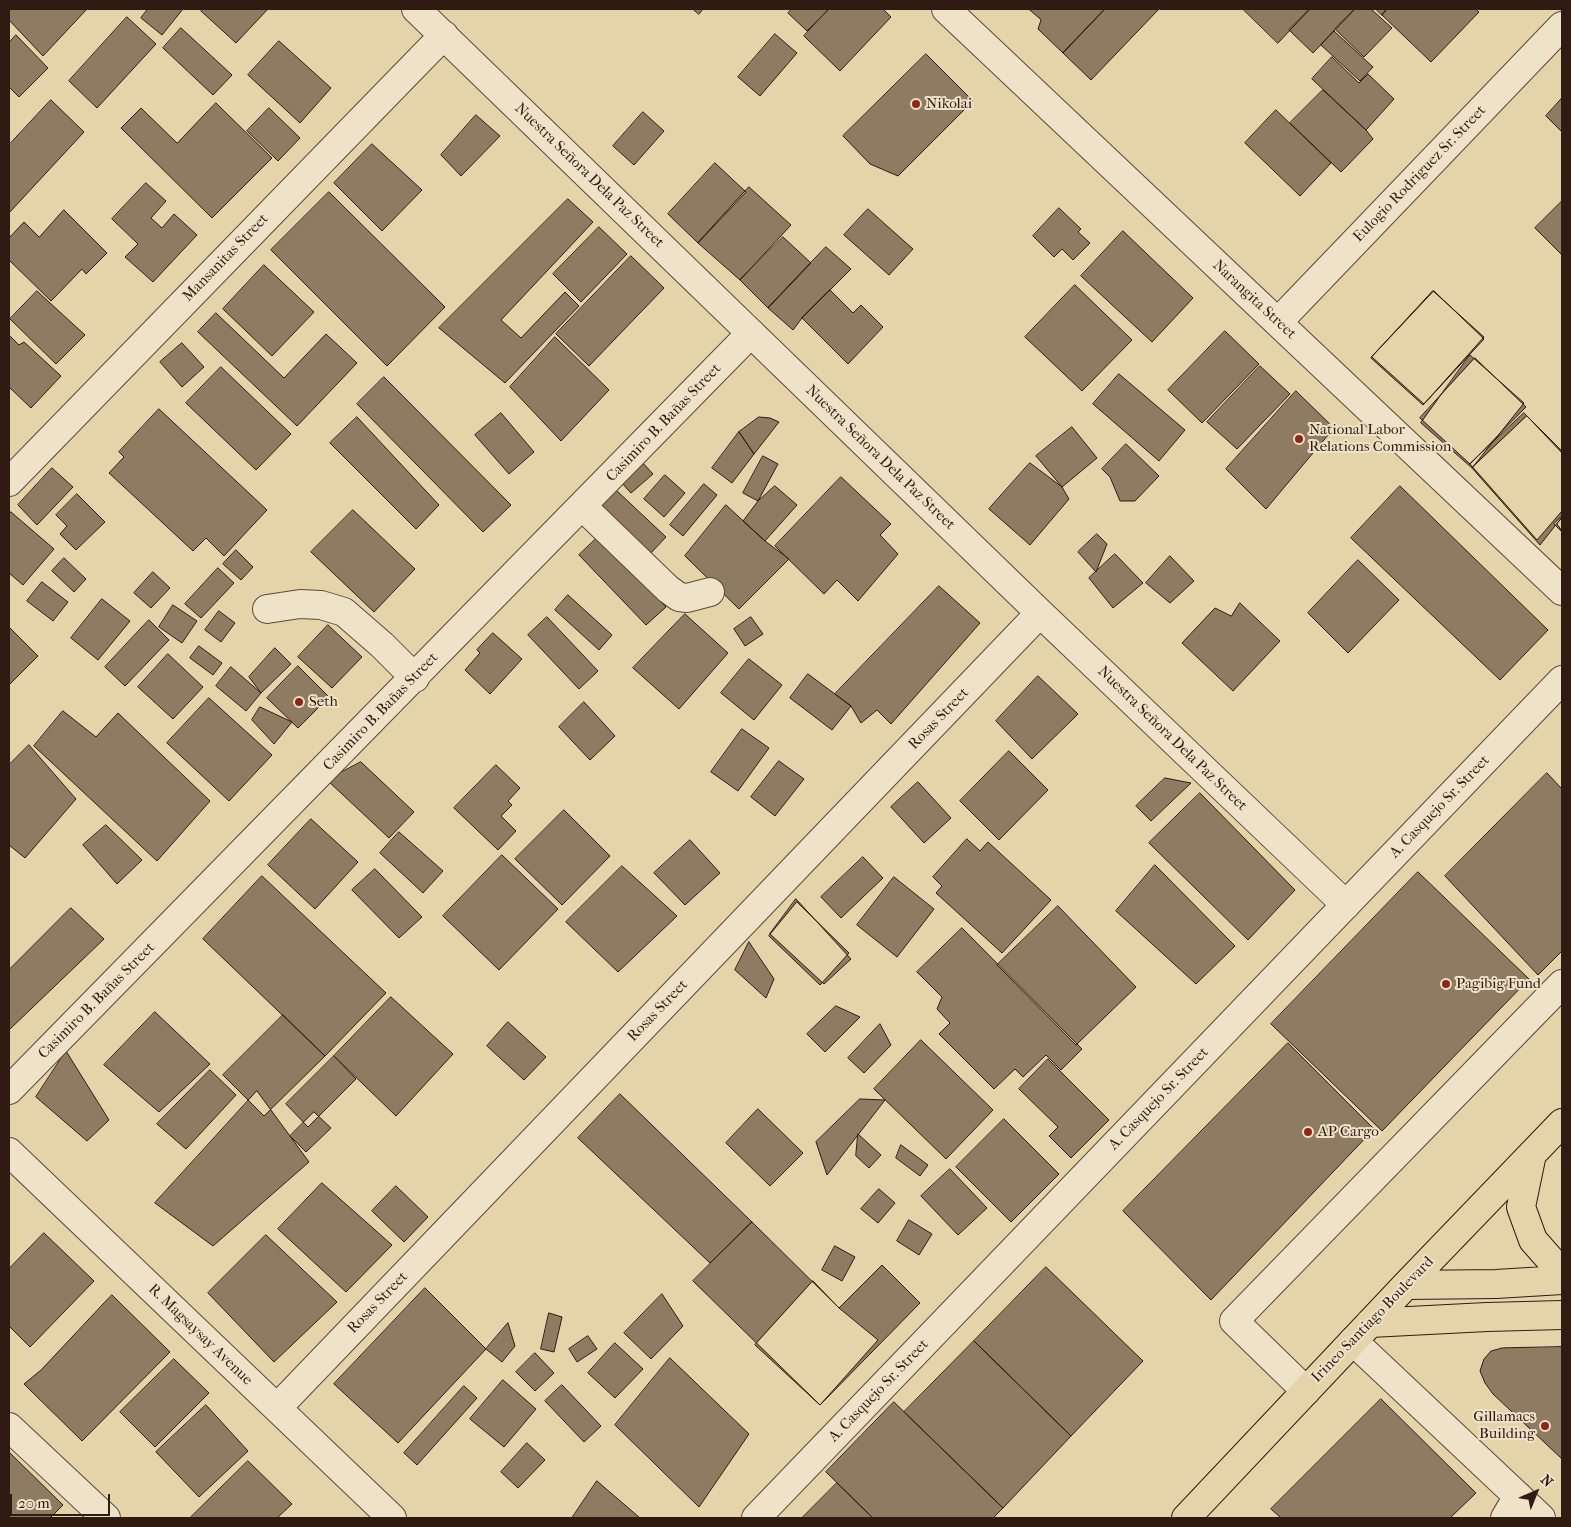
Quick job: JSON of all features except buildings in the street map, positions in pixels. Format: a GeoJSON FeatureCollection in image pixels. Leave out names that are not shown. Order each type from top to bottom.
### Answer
{"type":"FeatureCollection","features":[{"type":"Feature","properties":{"kind":"main road","name":"Irineo Santiago Boulevard"},"geometry":{"type":"LineString","coordinates":[[1186,1518],[1562,1123]]}},
{"type":"Feature","properties":{"kind":"main road"},"geometry":{"type":"LineString","coordinates":[[1532,1154],[1521,1207],[1533,1240],[1562,1273]]}},
{"type":"Feature","properties":{"kind":"main road"},"geometry":{"type":"LineString","coordinates":[[1406,1285],[1496,1284],[1562,1280]]}},
{"type":"Feature","properties":{"kind":"main road"},"geometry":{"type":"LineString","coordinates":[[1361,1332],[1487,1317],[1562,1315]]}},
{"type":"Feature","properties":{"kind":"street","name":"Nuestra Señora Dela Paz Street"},"geometry":{"type":"LineString","coordinates":[[416,9],[1040,613],[1346,905]]}},
{"type":"Feature","properties":{"kind":"street","name":"Narangita Street"},"geometry":{"type":"LineString","coordinates":[[946,9],[1562,591]]}},
{"type":"Feature","properties":{"kind":"street","name":"Eulogio Rodriguez Sr. Street"},"geometry":{"type":"LineString","coordinates":[[1278,322],[1562,26]]}},
{"type":"Feature","properties":{"kind":"street","name":"Mansanitas Street"},"geometry":{"type":"LineString","coordinates":[[9,482],[444,35]]}},
{"type":"Feature","properties":{"kind":"street","name":"Casimiro B. Bañas Street"},"geometry":{"type":"LineString","coordinates":[[9,1090],[415,678],[751,333]]}},
{"type":"Feature","properties":{"kind":"street"},"geometry":{"type":"LineString","coordinates":[[582,506],[668,589],[679,597],[687,598],[710,592]]}},
{"type":"Feature","properties":{"kind":"street"},"geometry":{"type":"LineString","coordinates":[[268,610],[300,604],[321,605],[344,612],[382,644],[415,678]]}},
{"type":"Feature","properties":{"kind":"street","name":"Rosas Street"},"geometry":{"type":"LineString","coordinates":[[277,1408],[1040,613]]}},
{"type":"Feature","properties":{"kind":"street","name":"A. Casquejo Sr. Street"},"geometry":{"type":"LineString","coordinates":[[756,1518],[1562,680]]}},
{"type":"Feature","properties":{"kind":"street"},"geometry":{"type":"LineString","coordinates":[[1306,1391],[1234,1321],[1562,984]]}},
{"type":"Feature","properties":{"kind":"street","name":"R. Magsaysay Avenue"},"geometry":{"type":"LineString","coordinates":[[9,1152],[392,1518]]}},
{"type":"Feature","properties":{"kind":"street"},"geometry":{"type":"LineString","coordinates":[[1361,1332],[1511,1507],[1541,1518]]}},
{"type":"Feature","properties":{"kind":"street"},"geometry":{"type":"LineString","coordinates":[[9,1427],[106,1518]]}},
{"type":"Feature","properties":{"kind":"place","name":"Nikolai"},"geometry":{"type":"Point","coordinates":[916,104]}},
{"type":"Feature","properties":{"kind":"place","name":"National Labor Relations Commission"},"geometry":{"type":"Point","coordinates":[1299,439]}},
{"type":"Feature","properties":{"kind":"place","name":"Seth"},"geometry":{"type":"Point","coordinates":[299,702]}},
{"type":"Feature","properties":{"kind":"place","name":"Pagibig Fund"},"geometry":{"type":"Point","coordinates":[1446,984]}},
{"type":"Feature","properties":{"kind":"place","name":"AP Cargo"},"geometry":{"type":"Point","coordinates":[1308,1132]}},
{"type":"Feature","properties":{"kind":"place","name":"Gillamacs Building"},"geometry":{"type":"Point","coordinates":[1545,1426]}}]}
